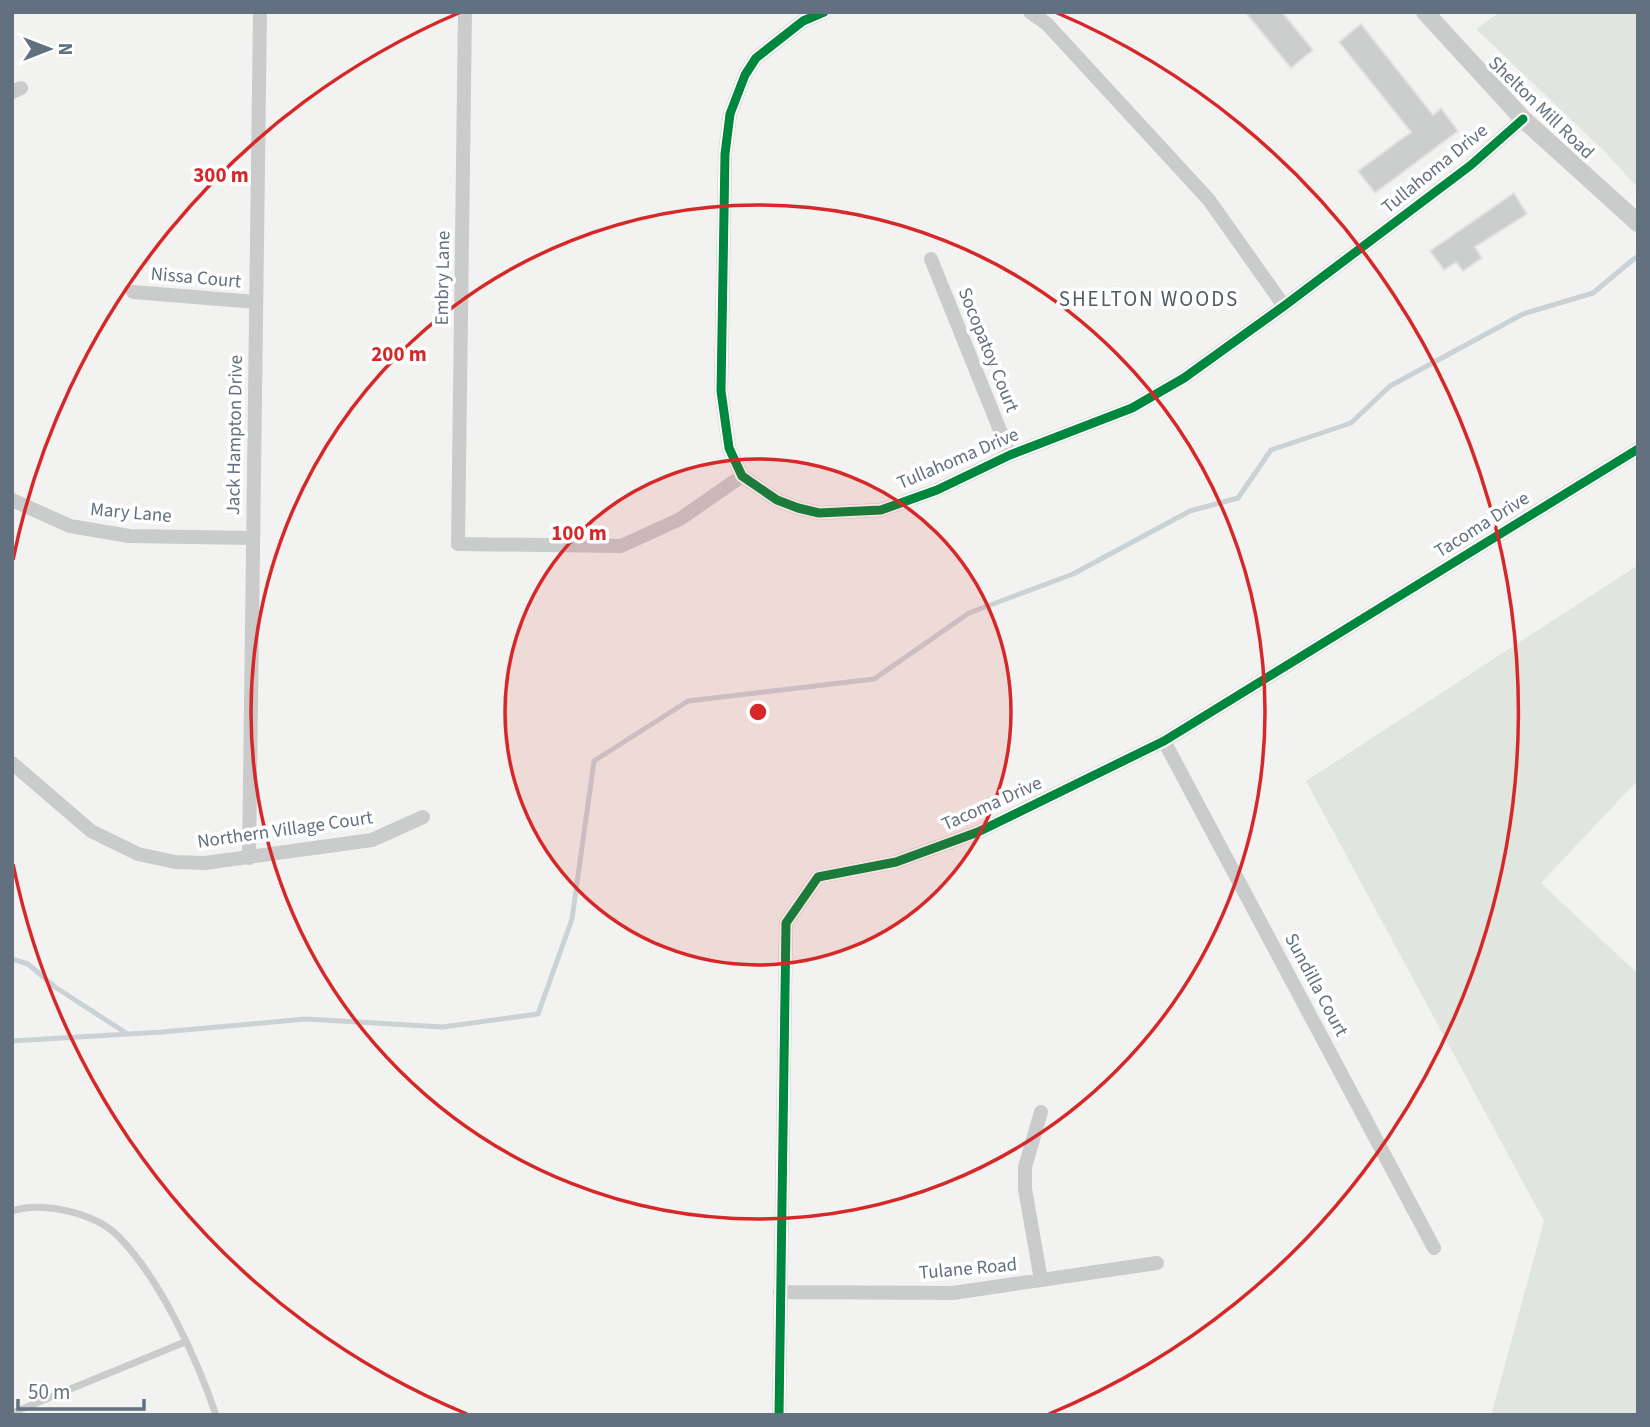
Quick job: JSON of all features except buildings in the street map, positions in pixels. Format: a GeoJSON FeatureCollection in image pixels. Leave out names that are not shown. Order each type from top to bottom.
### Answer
{"type":"FeatureCollection","features":[{"type":"Feature","properties":{"kind":"street","name":"Jack Hampton Drive"},"geometry":{"type":"LineString","coordinates":[[249,858],[260,12]]}},
{"type":"Feature","properties":{"kind":"street","name":"Embry Lane"},"geometry":{"type":"LineString","coordinates":[[465,12],[458,544],[621,545],[680,519],[742,476]]}},
{"type":"Feature","properties":{"kind":"street"},"geometry":{"type":"LineString","coordinates":[[742,476],[729,448],[721,391],[724,154],[730,114],[745,75],[756,58],[803,21],[824,12]]}},
{"type":"Feature","properties":{"kind":"street"},"geometry":{"type":"LineString","coordinates":[[1030,12],[1047,24],[1209,200],[1284,306]]}},
{"type":"Feature","properties":{"kind":"street","name":"Shelton Mill Road"},"geometry":{"type":"LineString","coordinates":[[1425,12],[1523,119],[1638,223]]}},
{"type":"Feature","properties":{"kind":"street","name":"Tullahoma Drive"},"geometry":{"type":"LineString","coordinates":[[742,476],[777,500],[797,509],[819,513],[881,510],[937,490],[1010,455],[1132,408],[1184,378],[1284,306],[1471,165],[1523,119]]}},
{"type":"Feature","properties":{"kind":"street","name":"Socopatoy Court"},"geometry":{"type":"LineString","coordinates":[[931,259],[1010,455]]}},
{"type":"Feature","properties":{"kind":"street","name":"Nissa Court"},"geometry":{"type":"LineString","coordinates":[[133,292],[256,302]]}},
{"type":"Feature","properties":{"kind":"street","name":"Tacoma Drive"},"geometry":{"type":"LineString","coordinates":[[779,1415],[786,923],[818,877],[896,862],[978,832],[1164,741],[1638,449]]}},
{"type":"Feature","properties":{"kind":"street","name":"Mary Lane"},"geometry":{"type":"LineString","coordinates":[[12,500],[70,526],[129,536],[253,538]]}},
{"type":"Feature","properties":{"kind":"street","name":"Sundilla Court"},"geometry":{"type":"LineString","coordinates":[[1164,741],[1434,1248]]}},
{"type":"Feature","properties":{"kind":"street","name":"Northern Village Court"},"geometry":{"type":"LineString","coordinates":[[12,763],[90,831],[138,854],[175,862],[205,863],[372,840],[422,817]]}},
{"type":"Feature","properties":{"kind":"street"},"geometry":{"type":"LineString","coordinates":[[1041,1112],[1025,1167],[1025,1189],[1041,1280]]}},
{"type":"Feature","properties":{"kind":"street","name":"Tulane Road"},"geometry":{"type":"LineString","coordinates":[[780,1292],[953,1293],[1157,1262]]}},
{"type":"Feature","properties":{"kind":"lane"},"geometry":{"type":"LineString","coordinates":[[12,1211],[37,1208],[71,1211],[117,1235],[156,1286],[186,1342],[216,1415]]}},
{"type":"Feature","properties":{"kind":"lane"},"geometry":{"type":"LineString","coordinates":[[12,1413],[186,1342]]}},
{"type":"Feature","properties":{"kind":"shaded area"},"geometry":{"type":"Polygon","coordinates":[[[1500,12],[1638,12],[1638,188],[1605,152],[1476,29],[1500,12]]]}},
{"type":"Feature","properties":{"kind":"shaded area"},"geometry":{"type":"Polygon","coordinates":[[[1638,565],[1638,780],[1541,883],[1638,974],[1638,1415],[1498,1415],[1492,1412],[1544,1221],[1306,781],[1638,565]]]}},
{"type":"Feature","properties":{"kind":"waterway"},"geometry":{"type":"LineString","coordinates":[[12,1041],[162,1032],[306,1019],[443,1027],[538,1014],[572,919],[594,761],[688,701],[874,679],[969,613],[1073,574],[1190,511],[1238,498],[1271,450],[1351,423],[1390,386],[1523,314],[1593,293],[1635,258]]}},
{"type":"Feature","properties":{"kind":"waterway"},"geometry":{"type":"LineString","coordinates":[[12,959],[28,964],[55,987],[126,1033]]}},
{"type":"Feature","properties":{"kind":"cycle path"},"geometry":{"type":"LineString","coordinates":[[824,12],[803,21],[756,58],[745,75],[730,114],[725,154],[721,391],[729,448],[742,476],[777,500],[819,513],[881,510],[937,490],[1010,455],[1132,408],[1184,378],[1284,306],[1471,165],[1523,119]]}},
{"type":"Feature","properties":{"kind":"cycle path"},"geometry":{"type":"LineString","coordinates":[[779,1415],[786,923],[818,877],[896,862],[978,832],[1164,741],[1638,449]]}},
{"type":"Feature","properties":{"kind":"district","name":"SHELTON WOODS"},"geometry":{"type":"Point","coordinates":[1149,299]}}]}
